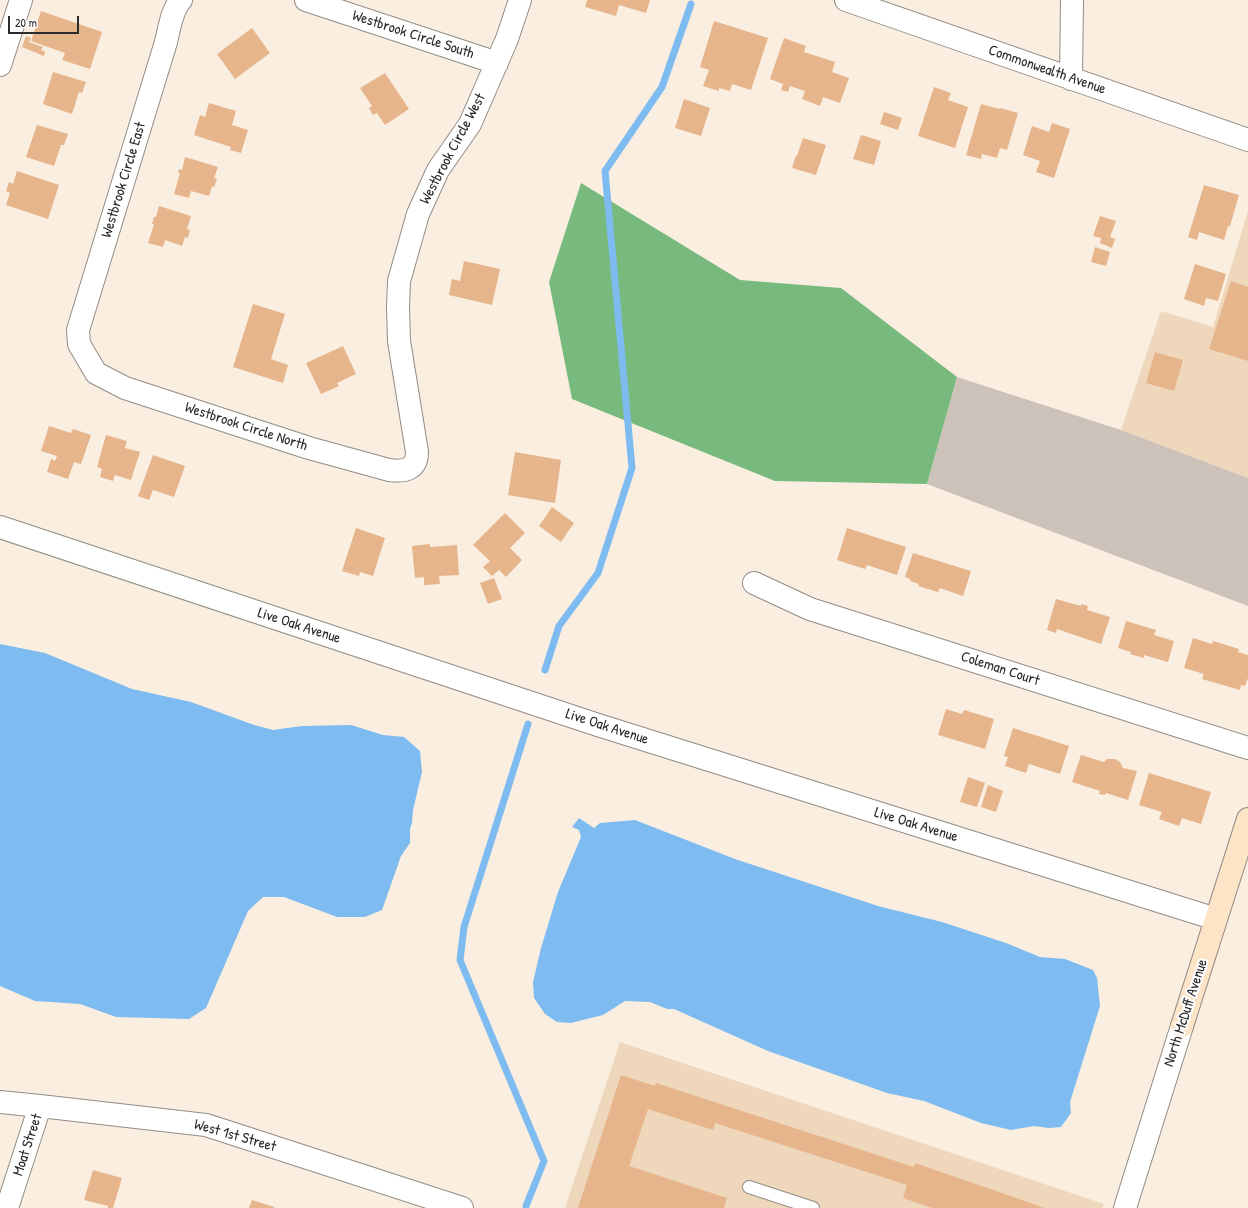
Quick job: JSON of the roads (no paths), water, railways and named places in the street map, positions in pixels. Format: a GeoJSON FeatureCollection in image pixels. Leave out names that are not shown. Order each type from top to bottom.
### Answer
{"type":"FeatureCollection","features":[{"type":"Feature","properties":{"kind":"main road","name":"North McDuff Avenue"},"geometry":{"type":"LineString","coordinates":[[1182,1026],[1248,819]]}},
{"type":"Feature","properties":{"kind":"street"},"geometry":{"type":"LineString","coordinates":[[0,65],[21,0]]}},
{"type":"Feature","properties":{"kind":"street","name":"Westbrook Circle East"},"geometry":{"type":"LineString","coordinates":[[88,360],[79,344],[78,330],[166,42],[171,20],[178,3],[181,0]]}},
{"type":"Feature","properties":{"kind":"street","name":"Westbrook Circle South"},"geometry":{"type":"LineString","coordinates":[[306,0],[497,63]]}},
{"type":"Feature","properties":{"kind":"street","name":"Westbrook Circle West"},"geometry":{"type":"LineString","coordinates":[[414,466],[417,459],[417,452],[399,341],[399,281],[418,214],[438,170],[470,124],[507,39],[520,0]]}},
{"type":"Feature","properties":{"kind":"street","name":"Commonwealth Avenue"},"geometry":{"type":"LineString","coordinates":[[846,0],[1248,140]]}},
{"type":"Feature","properties":{"kind":"street"},"geometry":{"type":"LineString","coordinates":[[1071,79],[1072,0]]}},
{"type":"Feature","properties":{"kind":"street","name":"Westbrook Circle North"},"geometry":{"type":"LineString","coordinates":[[88,360],[96,373],[125,388],[310,448],[389,470],[402,471],[414,466]]}},
{"type":"Feature","properties":{"kind":"street","name":"Live Oak Avenue"},"geometry":{"type":"LineString","coordinates":[[0,527],[598,725],[1216,919]]}},
{"type":"Feature","properties":{"kind":"street","name":"Coleman Court"},"geometry":{"type":"LineString","coordinates":[[754,583],[810,608],[1248,748]]}},
{"type":"Feature","properties":{"kind":"street","name":"North McDuff Avenue"},"geometry":{"type":"LineString","coordinates":[[1125,1208],[1182,1026]]}},
{"type":"Feature","properties":{"kind":"street","name":"West 1st Street"},"geometry":{"type":"LineString","coordinates":[[0,1102],[206,1125],[462,1208]]}},
{"type":"Feature","properties":{"kind":"street","name":"Moat Street"},"geometry":{"type":"LineString","coordinates":[[7,1208],[40,1106]]}},
{"type":"Feature","properties":{"kind":"lane"},"geometry":{"type":"LineString","coordinates":[[749,1187],[813,1208]]}},
{"type":"Feature","properties":{"kind":"water"},"geometry":{"type":"Polygon","coordinates":[[[0,644],[45,653],[132,689],[191,702],[254,725],[273,730],[302,726],[351,725],[383,735],[404,737],[420,751],[422,772],[413,810],[410,829],[410,843],[401,856],[382,910],[365,917],[337,917],[284,897],[263,897],[248,911],[206,1008],[189,1019],[116,1017],[80,1004],[35,1001],[0,986],[0,644]]]}},
{"type":"Feature","properties":{"kind":"water"},"geometry":{"type":"Polygon","coordinates":[[[579,818],[594,828],[600,823],[635,820],[735,859],[878,906],[942,922],[1006,943],[1040,957],[1065,959],[1093,970],[1097,978],[1100,1006],[1070,1102],[1071,1113],[1061,1127],[1049,1128],[1034,1126],[1011,1130],[981,1123],[924,1101],[887,1093],[768,1051],[674,1009],[667,1009],[650,1002],[625,1001],[603,1015],[571,1023],[557,1022],[545,1014],[534,998],[533,982],[541,948],[558,892],[581,837],[579,830],[572,827],[579,818]]]}},
{"type":"Feature","properties":{"kind":"waterway"},"geometry":{"type":"LineString","coordinates":[[545,670],[559,626],[598,573],[632,468],[605,171],[662,87],[691,4]]}},
{"type":"Feature","properties":{"kind":"waterway"},"geometry":{"type":"LineString","coordinates":[[526,1206],[544,1161],[460,960],[464,927],[528,724]]}}]}
